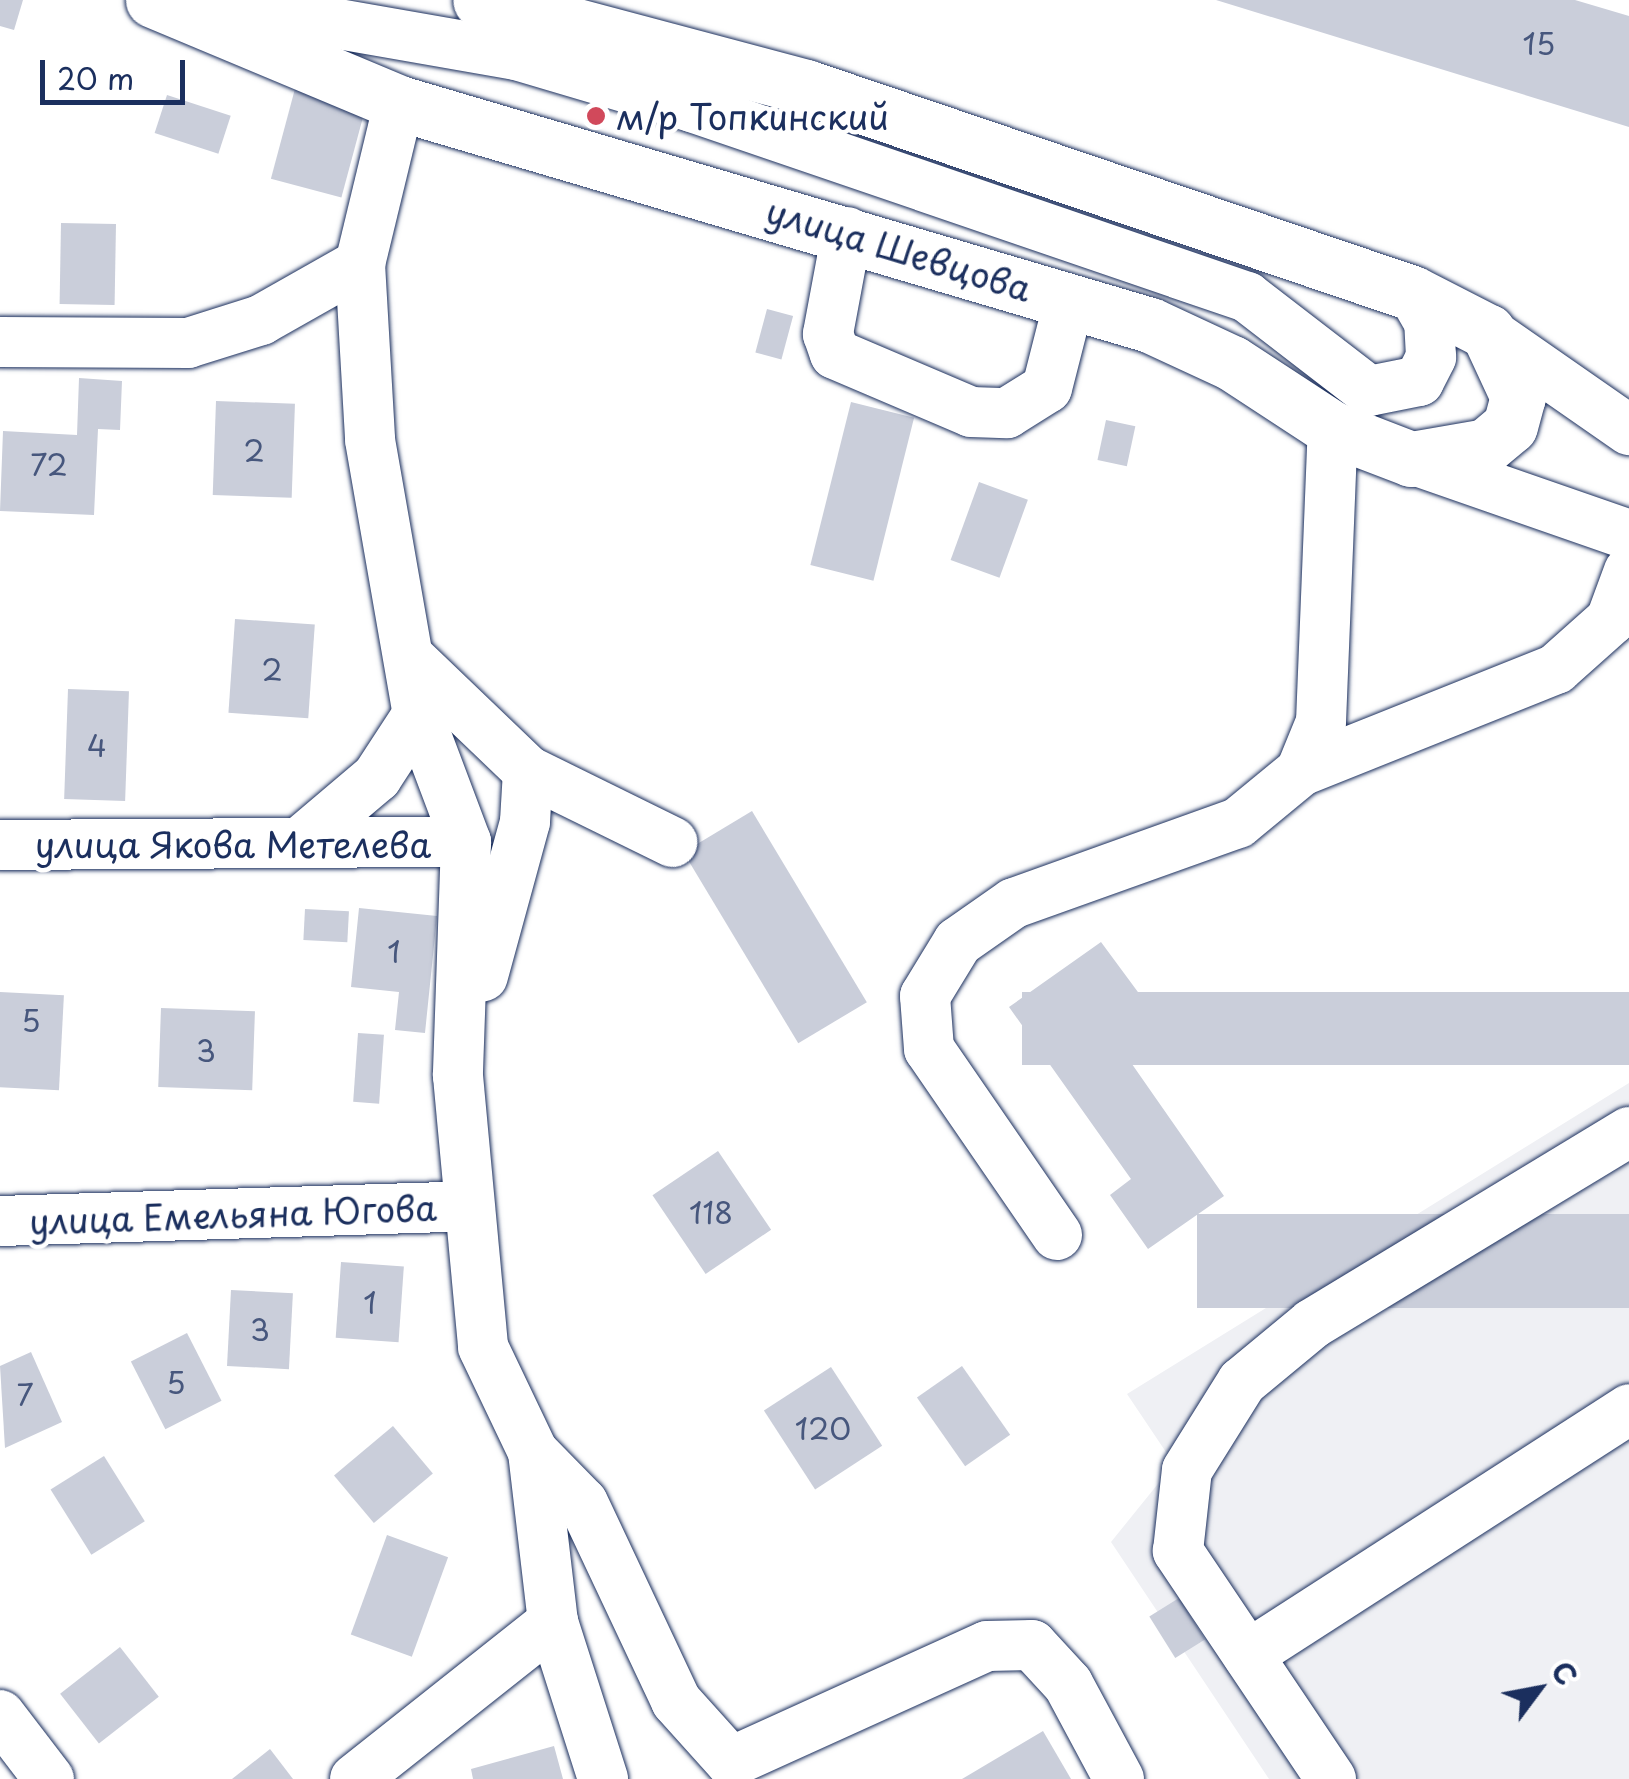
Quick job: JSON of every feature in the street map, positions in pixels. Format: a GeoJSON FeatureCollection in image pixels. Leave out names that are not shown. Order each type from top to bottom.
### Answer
{"type":"FeatureCollection","features":[{"type":"Feature","properties":{"kind":"main road","name":"улица Шевцова"},"geometry":{"type":"LineString","coordinates":[[153,0],[399,103],[847,232],[1070,302],[1232,363],[1333,429],[1411,459]]}},
{"type":"Feature","properties":{"kind":"main road"},"geometry":{"type":"LineString","coordinates":[[480,0],[806,87],[1412,293],[1488,332],[1518,397],[1510,426],[1486,446],[1411,459]]}},
{"type":"Feature","properties":{"kind":"street"},"geometry":{"type":"LineString","coordinates":[[201,0],[516,56],[692,107],[1247,297],[1369,391],[1419,381],[1431,357],[1429,322],[1412,293]]}},
{"type":"Feature","properties":{"kind":"street"},"geometry":{"type":"LineString","coordinates":[[399,103],[360,264],[370,440],[418,714],[466,842],[458,1076],[466,1206],[484,1348],[534,1452],[582,1503],[676,1702],[734,1771],[987,1646],[1032,1645],[1068,1684],[1119,1779]]}},
{"type":"Feature","properties":{"kind":"street"},"geometry":{"type":"LineString","coordinates":[[847,232],[828,334],[835,354],[971,412],[1008,413],[1047,388],[1070,302]]}},
{"type":"Feature","properties":{"kind":"street"},"geometry":{"type":"LineString","coordinates":[[0,342],[188,343],[261,320],[360,264]]}},
{"type":"Feature","properties":{"kind":"street"},"geometry":{"type":"LineString","coordinates":[[1488,332],[1629,430]]}},
{"type":"Feature","properties":{"kind":"street"},"geometry":{"type":"LineString","coordinates":[[1301,771],[1321,722],[1333,429]]}},
{"type":"Feature","properties":{"kind":"street","name":"улица Шевцова"},"geometry":{"type":"LineString","coordinates":[[1411,459],[1629,534]]}},
{"type":"Feature","properties":{"kind":"street"},"geometry":{"type":"LineString","coordinates":[[1057,1235],[930,1049],[925,996],[958,942],[1014,903],[1238,823],[1301,771],[1556,670],[1612,620],[1629,571]]}},
{"type":"Feature","properties":{"kind":"street"},"geometry":{"type":"LineString","coordinates":[[410,658],[528,771],[672,842]]}},
{"type":"Feature","properties":{"kind":"street"},"geometry":{"type":"LineString","coordinates":[[299,843],[377,778],[418,714]]}},
{"type":"Feature","properties":{"kind":"street"},"geometry":{"type":"LineString","coordinates":[[458,1076],[525,822],[528,771]]}},
{"type":"Feature","properties":{"kind":"street","name":"улица Якова Метелева"},"geometry":{"type":"LineString","coordinates":[[0,845],[466,842]]}},
{"type":"Feature","properties":{"kind":"street"},"geometry":{"type":"LineString","coordinates":[[1332,1779],[1178,1551],[1187,1470],[1242,1382],[1312,1324],[1629,1132]]}},
{"type":"Feature","properties":{"kind":"street","name":"улица Емельяна Югова"},"geometry":{"type":"LineString","coordinates":[[0,1221],[466,1206]]}},
{"type":"Feature","properties":{"kind":"street"},"geometry":{"type":"LineString","coordinates":[[1248,1655],[1629,1409]]}},
{"type":"Feature","properties":{"kind":"street"},"geometry":{"type":"LineString","coordinates":[[534,1452],[553,1622],[604,1779]]}},
{"type":"Feature","properties":{"kind":"street"},"geometry":{"type":"LineString","coordinates":[[355,1779],[553,1622]]}},
{"type":"Feature","properties":{"kind":"street"},"geometry":{"type":"LineString","coordinates":[[0,1716],[49,1779]]}},
{"type":"Feature","properties":{"kind":"shaded area"},"geometry":{"type":"Polygon","coordinates":[[[1629,1083],[1629,1779],[1269,1779],[1111,1542],[1174,1464],[1127,1394],[1629,1083]]]}},
{"type":"Feature","properties":{"kind":"building"},"geometry":{"type":"Polygon","coordinates":[[[0,0],[23,0],[14,30],[0,26],[0,0]]]}},
{"type":"Feature","properties":{"kind":"building"},"geometry":{"type":"Polygon","coordinates":[[[1216,0],[1575,0],[1629,16],[1629,127],[1216,0]]]}},
{"type":"Feature","properties":{"kind":"building"},"geometry":{"type":"Polygon","coordinates":[[[296,85],[367,104],[341,198],[271,179],[296,85]]]}},
{"type":"Feature","properties":{"kind":"building"},"geometry":{"type":"Polygon","coordinates":[[[167,95],[231,116],[218,154],[155,133],[167,95]]]}},
{"type":"Feature","properties":{"kind":"building"},"geometry":{"type":"Polygon","coordinates":[[[61,223],[116,224],[115,305],[60,304],[61,223]]]}},
{"type":"Feature","properties":{"kind":"building"},"geometry":{"type":"Polygon","coordinates":[[[767,309],[793,316],[781,359],[755,352],[767,309]]]}},
{"type":"Feature","properties":{"kind":"building"},"geometry":{"type":"Polygon","coordinates":[[[79,378],[122,381],[120,430],[98,429],[94,515],[0,511],[3,431],[77,435],[79,378]]]}},
{"type":"Feature","properties":{"kind":"building"},"geometry":{"type":"Polygon","coordinates":[[[216,401],[295,404],[292,498],[213,495],[216,401]]]}},
{"type":"Feature","properties":{"kind":"building"},"geometry":{"type":"Polygon","coordinates":[[[851,402],[914,418],[873,581],[810,565],[851,402]]]}},
{"type":"Feature","properties":{"kind":"building"},"geometry":{"type":"Polygon","coordinates":[[[1106,420],[1135,426],[1127,466],[1097,460],[1106,420]]]}},
{"type":"Feature","properties":{"kind":"building"},"geometry":{"type":"Polygon","coordinates":[[[979,482],[1028,500],[999,578],[951,560],[979,482]]]}},
{"type":"Feature","properties":{"kind":"building"},"geometry":{"type":"Polygon","coordinates":[[[235,619],[315,625],[308,718],[228,713],[235,619]]]}},
{"type":"Feature","properties":{"kind":"building"},"geometry":{"type":"Polygon","coordinates":[[[68,689],[129,691],[125,801],[64,799],[68,689]]]}},
{"type":"Feature","properties":{"kind":"building"},"geometry":{"type":"Polygon","coordinates":[[[752,811],[867,1002],[798,1043],[683,852],[752,811]]]}},
{"type":"Feature","properties":{"kind":"building"},"geometry":{"type":"Polygon","coordinates":[[[359,908],[437,916],[425,1033],[395,1030],[399,992],[351,987],[359,908]]]}},
{"type":"Feature","properties":{"kind":"building"},"geometry":{"type":"Polygon","coordinates":[[[305,909],[349,911],[347,942],[303,940],[305,909]]]}},
{"type":"Feature","properties":{"kind":"building"},"geometry":{"type":"Polygon","coordinates":[[[1101,942],[1149,1007],[1111,1034],[1224,1196],[1148,1249],[1110,1195],[1131,1179],[1009,1007],[1101,942]]]}},
{"type":"Feature","properties":{"kind":"building"},"geometry":{"type":"Polygon","coordinates":[[[0,992],[64,995],[59,1090],[0,1087],[0,992]]]}},
{"type":"Feature","properties":{"kind":"building"},"geometry":{"type":"Polygon","coordinates":[[[1022,992],[1629,992],[1629,1065],[1022,1065],[1022,992]]]}},
{"type":"Feature","properties":{"kind":"building"},"geometry":{"type":"Polygon","coordinates":[[[161,1008],[255,1011],[252,1090],[158,1087],[161,1008]]]}},
{"type":"Feature","properties":{"kind":"building"},"geometry":{"type":"Polygon","coordinates":[[[358,1033],[384,1035],[379,1104],[353,1102],[358,1033]]]}},
{"type":"Feature","properties":{"kind":"building"},"geometry":{"type":"Polygon","coordinates":[[[718,1151],[771,1230],[706,1274],[653,1195],[718,1151]]]}},
{"type":"Feature","properties":{"kind":"building"},"geometry":{"type":"Polygon","coordinates":[[[1197,1214],[1629,1214],[1629,1308],[1197,1308],[1197,1214]]]}},
{"type":"Feature","properties":{"kind":"building"},"geometry":{"type":"Polygon","coordinates":[[[341,1262],[404,1266],[399,1342],[336,1338],[341,1262]]]}},
{"type":"Feature","properties":{"kind":"building"},"geometry":{"type":"Polygon","coordinates":[[[231,1290],[293,1293],[289,1369],[227,1366],[231,1290]]]}},
{"type":"Feature","properties":{"kind":"building"},"geometry":{"type":"Polygon","coordinates":[[[187,1333],[222,1401],[165,1429],[131,1362],[187,1333]]]}},
{"type":"Feature","properties":{"kind":"building"},"geometry":{"type":"Polygon","coordinates":[[[31,1352],[62,1422],[5,1448],[0,1366],[31,1352]]]}},
{"type":"Feature","properties":{"kind":"building"},"geometry":{"type":"Polygon","coordinates":[[[962,1366],[1010,1435],[965,1466],[917,1398],[962,1366]]]}},
{"type":"Feature","properties":{"kind":"building"},"geometry":{"type":"Polygon","coordinates":[[[831,1367],[882,1446],[815,1489],[764,1411],[831,1367]]]}},
{"type":"Feature","properties":{"kind":"building"},"geometry":{"type":"Polygon","coordinates":[[[393,1426],[433,1473],[374,1523],[334,1475],[393,1426]]]}},
{"type":"Feature","properties":{"kind":"building"},"geometry":{"type":"Polygon","coordinates":[[[104,1456],[145,1521],[91,1555],[51,1489],[104,1456]]]}},
{"type":"Feature","properties":{"kind":"building"},"geometry":{"type":"Polygon","coordinates":[[[387,1535],[448,1557],[412,1657],[351,1635],[387,1535]]]}},
{"type":"Feature","properties":{"kind":"building"},"geometry":{"type":"Polygon","coordinates":[[[1179,1598],[1205,1640],[1175,1658],[1149,1617],[1179,1598]]]}},
{"type":"Feature","properties":{"kind":"building"},"geometry":{"type":"Polygon","coordinates":[[[120,1647],[159,1697],[99,1743],[60,1694],[120,1647]]]}},
{"type":"Feature","properties":{"kind":"building"},"geometry":{"type":"Polygon","coordinates":[[[1043,1731],[1071,1779],[962,1779],[1043,1731]]]}},
{"type":"Feature","properties":{"kind":"building"},"geometry":{"type":"Polygon","coordinates":[[[554,1746],[563,1779],[473,1779],[471,1769],[554,1746]]]}},
{"type":"Feature","properties":{"kind":"building"},"geometry":{"type":"Polygon","coordinates":[[[270,1749],[293,1779],[232,1779],[270,1749]]]}},
{"type":"Feature","properties":{"kind":"place","name":"м/р Топкинский"},"geometry":{"type":"Point","coordinates":[596,116]}}]}
